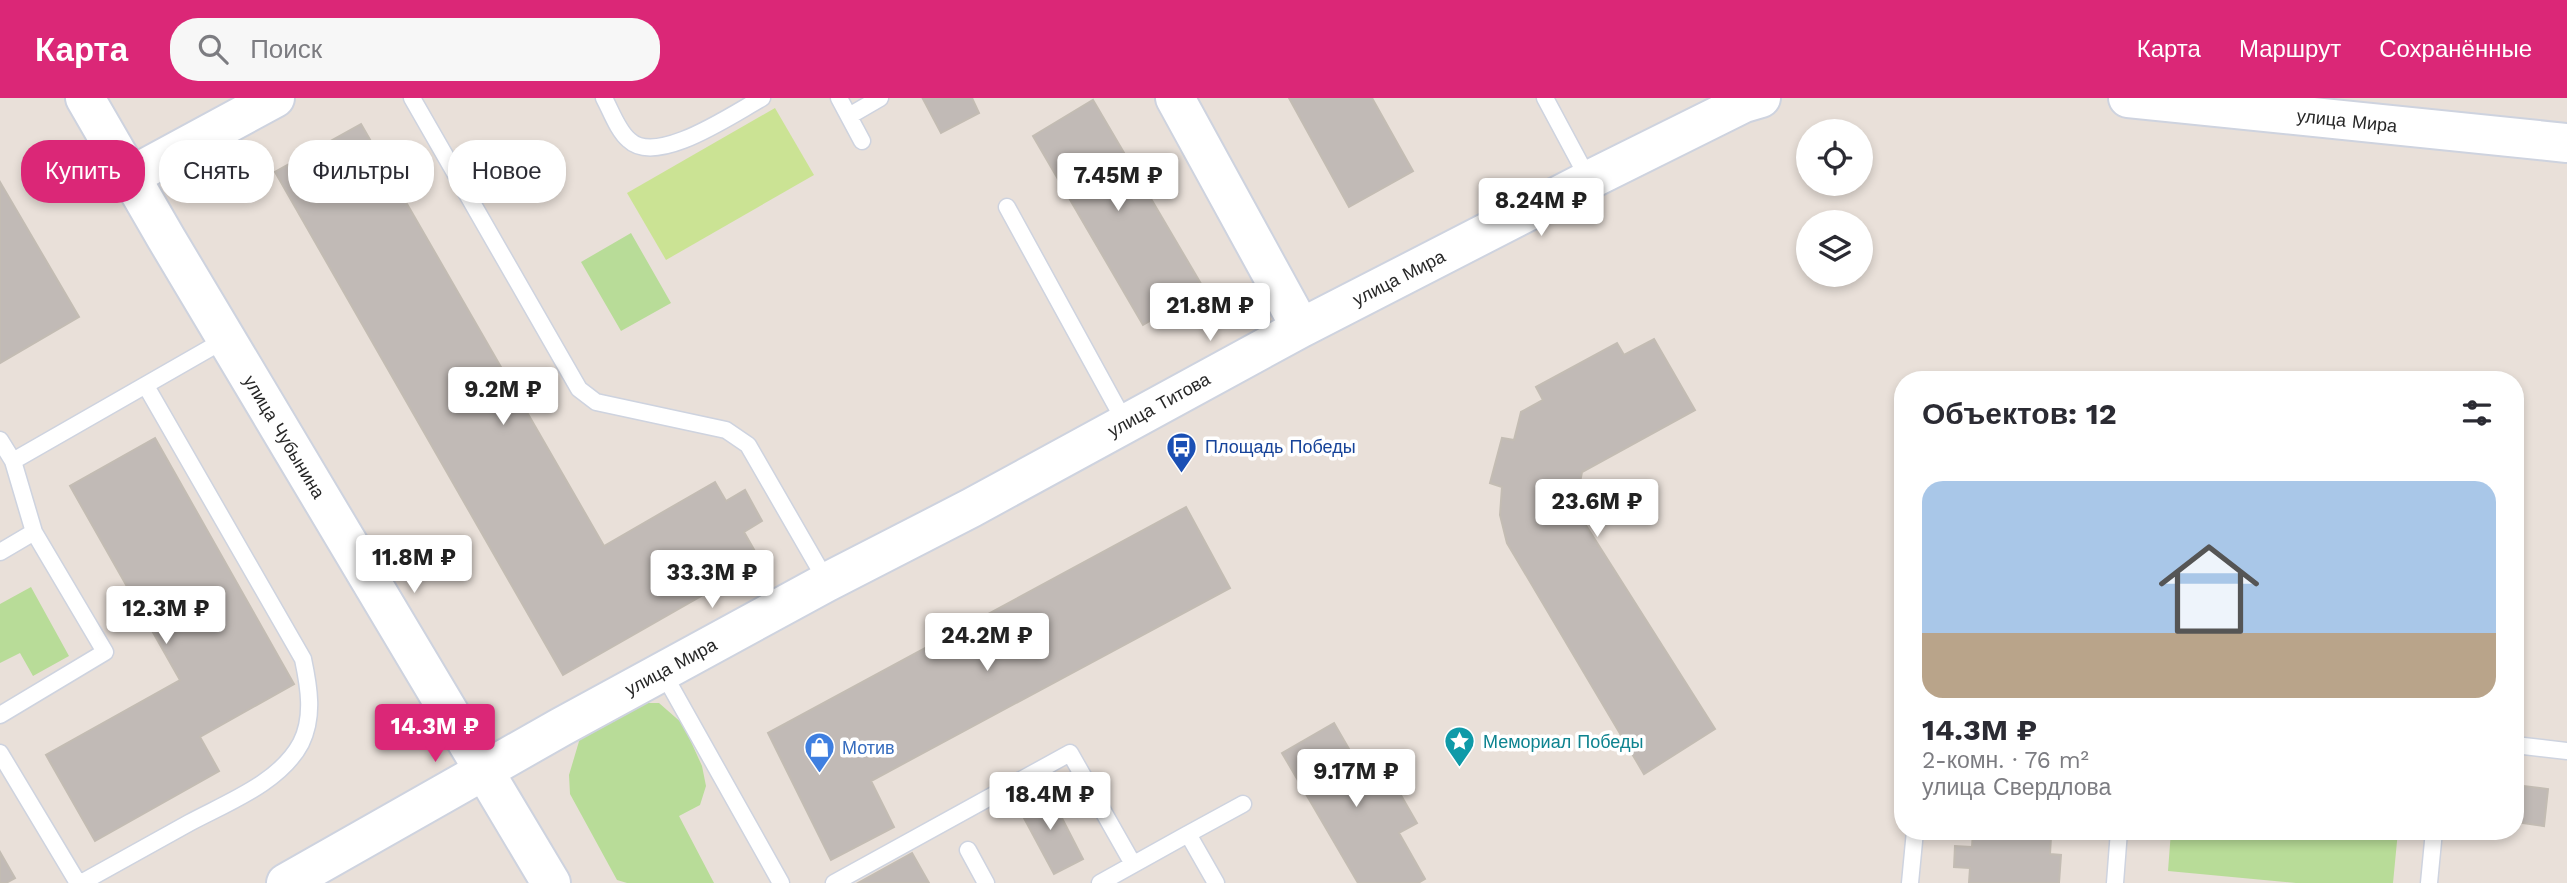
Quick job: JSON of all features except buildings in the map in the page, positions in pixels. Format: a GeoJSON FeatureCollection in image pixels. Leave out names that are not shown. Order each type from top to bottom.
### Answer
{"type":"FeatureCollection","features":[{"type":"Feature","properties":{"kind":"street","name":"улица Чубынина"},"geometry":{"type":"LineString","coordinates":[[85,98],[110,140]]}},
{"type":"Feature","properties":{"kind":"street"},"geometry":{"type":"LineString","coordinates":[[145,168],[275,98]]}},
{"type":"Feature","properties":{"kind":"street"},"geometry":{"type":"LineString","coordinates":[[1175,98],[1301,328]]}},
{"type":"Feature","properties":{"kind":"street","name":"улица Мира"},"geometry":{"type":"LineString","coordinates":[[1301,328],[1589,180],[1744,103],[1761,98]]}},
{"type":"Feature","properties":{"kind":"street","name":"улица Мира"},"geometry":{"type":"LineString","coordinates":[[2128,98],[2567,143]]}},
{"type":"Feature","properties":{"kind":"street","name":"улица Чубынина"},"geometry":{"type":"LineString","coordinates":[[145,200],[551,883]]}},
{"type":"Feature","properties":{"kind":"street","name":"улица Титова"},"geometry":{"type":"LineString","coordinates":[[971,508],[1301,328]]}},
{"type":"Feature","properties":{"kind":"street","name":"улица Мира"},"geometry":{"type":"LineString","coordinates":[[286,883],[662,671],[971,508]]}},
{"type":"Feature","properties":{"kind":"lane"},"geometry":{"type":"LineString","coordinates":[[412,98],[579,389],[596,402],[726,430],[748,445],[827,582]]}},
{"type":"Feature","properties":{"kind":"lane"},"geometry":{"type":"LineString","coordinates":[[604,98],[628,140],[642,148],[657,148],[681,141],[762,98]]}},
{"type":"Feature","properties":{"kind":"lane"},"geometry":{"type":"LineString","coordinates":[[839,98],[862,141]]}},
{"type":"Feature","properties":{"kind":"lane"},"geometry":{"type":"LineString","coordinates":[[849,116],[880,98]]}},
{"type":"Feature","properties":{"kind":"lane"},"geometry":{"type":"LineString","coordinates":[[1545,98],[1589,180]]}},
{"type":"Feature","properties":{"kind":"lane"},"geometry":{"type":"LineString","coordinates":[[1007,207],[1126,424]]}},
{"type":"Feature","properties":{"kind":"lane"},"geometry":{"type":"LineString","coordinates":[[13,461],[226,339]]}},
{"type":"Feature","properties":{"kind":"lane"},"geometry":{"type":"LineString","coordinates":[[0,752],[79,883],[258,785],[288,763],[301,742],[309,719],[309,687],[303,659],[146,386]]}},
{"type":"Feature","properties":{"kind":"lane"},"geometry":{"type":"LineString","coordinates":[[0,440],[13,461],[34,532],[105,652],[0,715]]}},
{"type":"Feature","properties":{"kind":"lane"},"geometry":{"type":"LineString","coordinates":[[0,552],[34,532]]}},
{"type":"Feature","properties":{"kind":"lane"},"geometry":{"type":"LineString","coordinates":[[662,671],[781,883]]}},
{"type":"Feature","properties":{"kind":"lane"},"geometry":{"type":"LineString","coordinates":[[2524,746],[2567,751]]}},
{"type":"Feature","properties":{"kind":"lane"},"geometry":{"type":"LineString","coordinates":[[834,883],[1070,753],[1133,864]]}},
{"type":"Feature","properties":{"kind":"lane"},"geometry":{"type":"LineString","coordinates":[[1100,883],[1243,804]]}},
{"type":"Feature","properties":{"kind":"lane"},"geometry":{"type":"LineString","coordinates":[[1188,834],[1216,883]]}},
{"type":"Feature","properties":{"kind":"lane"},"geometry":{"type":"LineString","coordinates":[[1910,883],[1914,840]]}},
{"type":"Feature","properties":{"kind":"lane"},"geometry":{"type":"LineString","coordinates":[[2115,883],[2118,840]]}},
{"type":"Feature","properties":{"kind":"lane"},"geometry":{"type":"LineString","coordinates":[[2429,883],[2433,840]]}},
{"type":"Feature","properties":{"kind":"lane"},"geometry":{"type":"LineString","coordinates":[[968,850],[986,883]]}},
{"type":"Feature","properties":{"kind":"green space"},"geometry":{"type":"Polygon","coordinates":[[[775,108],[814,175],[666,260],[627,193],[775,108]]]}},
{"type":"Feature","properties":{"kind":"green space"},"geometry":{"type":"Polygon","coordinates":[[[631,233],[671,303],[621,331],[581,262],[631,233]]]}},
{"type":"Feature","properties":{"kind":"green space"},"geometry":{"type":"Polygon","coordinates":[[[31,587],[69,656],[33,676],[20,653],[0,663],[0,604],[31,587]]]}},
{"type":"Feature","properties":{"kind":"green space"},"geometry":{"type":"Polygon","coordinates":[[[640,703],[659,703],[683,724],[702,766],[706,786],[700,805],[679,816],[714,883],[627,883],[617,880],[570,794],[569,775],[580,738],[626,714],[640,703]]]}},
{"type":"Feature","properties":{"kind":"green space"},"geometry":{"type":"Polygon","coordinates":[[[2170,840],[2397,840],[2393,883],[2296,883],[2168,871],[2170,840]]]}},
{"type":"Feature","properties":{"kind":"place","name":"Площадь Победы"},"geometry":{"type":"Point","coordinates":[1182,474]}},
{"type":"Feature","properties":{"kind":"place","name":"Мемориал Победы"},"geometry":{"type":"Point","coordinates":[1460,769]}},
{"type":"Feature","properties":{"kind":"place","name":"Мотив"},"geometry":{"type":"Point","coordinates":[819,775]}}]}
